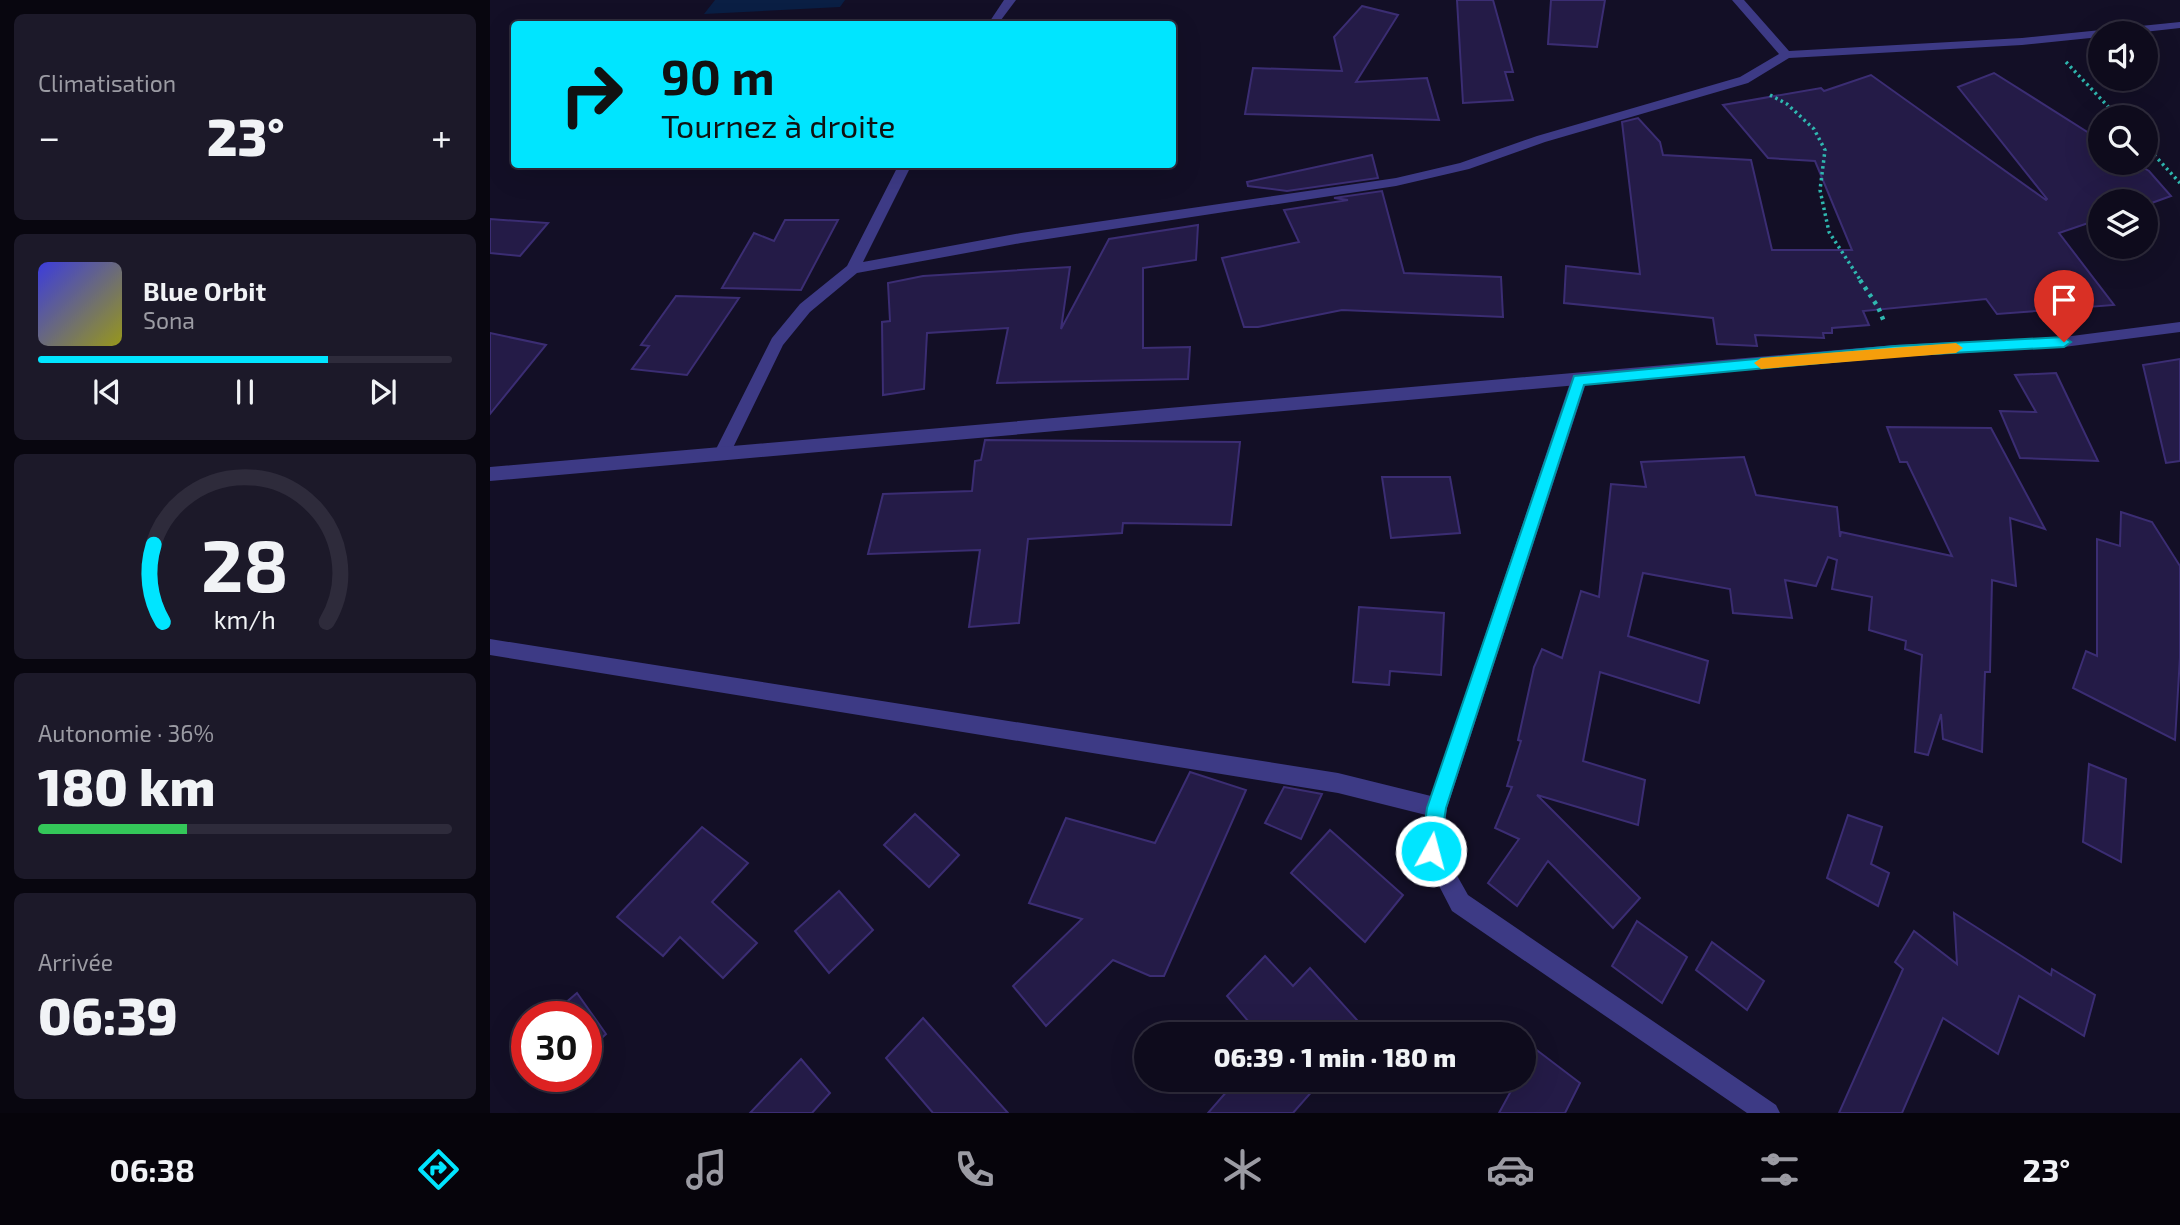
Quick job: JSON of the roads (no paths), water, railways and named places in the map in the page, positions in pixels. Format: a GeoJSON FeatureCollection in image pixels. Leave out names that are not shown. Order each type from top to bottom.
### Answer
{"type":"FeatureCollection","features":[{"type":"Feature","properties":{"kind":"street"},"geometry":{"type":"LineString","coordinates":[[995,21],[1010,0]]}},
{"type":"Feature","properties":{"kind":"street"},"geometry":{"type":"LineString","coordinates":[[1738,0],[1786,55]]}},
{"type":"Feature","properties":{"kind":"street"},"geometry":{"type":"LineString","coordinates":[[2158,27],[2180,25]]}},
{"type":"Feature","properties":{"kind":"street"},"geometry":{"type":"LineString","coordinates":[[853,270],[1021,238],[1396,182],[1464,166],[1541,139],[1744,80],[1786,55],[1857,48],[1948,46],[2088,35]]}},
{"type":"Feature","properties":{"kind":"street"},"geometry":{"type":"LineString","coordinates":[[722,453],[777,342],[806,308],[853,270],[904,168]]}},
{"type":"Feature","properties":{"kind":"street"},"geometry":{"type":"LineString","coordinates":[[490,474],[1895,351],[2064,342],[2180,327]]}},
{"type":"Feature","properties":{"kind":"street"},"geometry":{"type":"LineString","coordinates":[[1579,380],[1437,808],[1431,851],[1460,903],[1768,1113]]}},
{"type":"Feature","properties":{"kind":"street"},"geometry":{"type":"LineString","coordinates":[[490,647],[1338,783],[1437,808]]}},
{"type":"Feature","properties":{"kind":"water"},"geometry":{"type":"Polygon","coordinates":[[[715,0],[845,0],[840,7],[704,14],[715,0]]]}}]}
